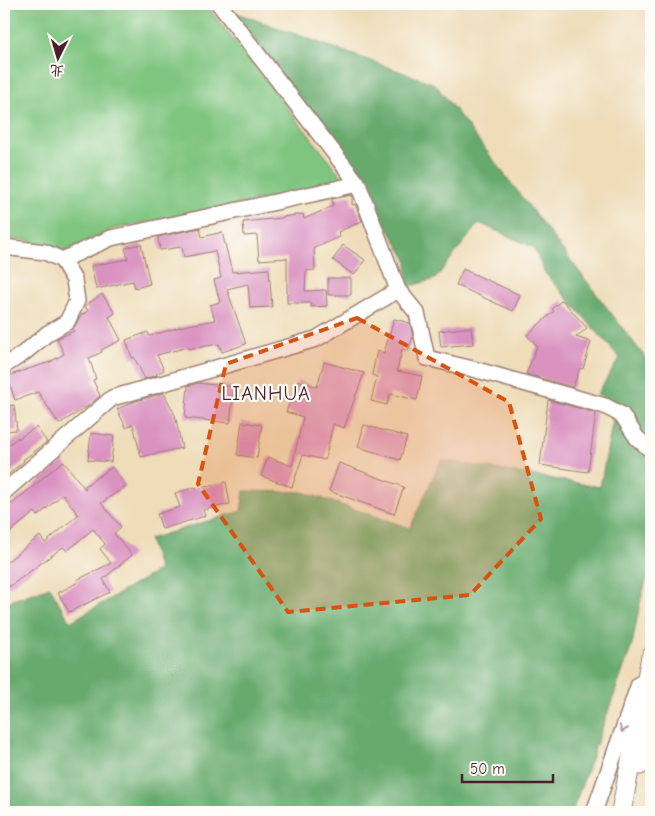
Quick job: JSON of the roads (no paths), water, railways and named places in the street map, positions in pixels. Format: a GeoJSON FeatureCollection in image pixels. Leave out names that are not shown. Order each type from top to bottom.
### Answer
{"type":"FeatureCollection","features":[{"type":"Feature","properties":{"kind":"main road"},"geometry":{"type":"LineString","coordinates":[[623,812],[651,657]]}},
{"type":"Feature","properties":{"kind":"main road"},"geometry":{"type":"LineString","coordinates":[[623,812],[651,734]]}},
{"type":"Feature","properties":{"kind":"street"},"geometry":{"type":"LineString","coordinates":[[219,4],[358,184],[398,290],[417,313],[427,358],[605,406],[622,415],[637,438],[651,450]]}},
{"type":"Feature","properties":{"kind":"street"},"geometry":{"type":"LineString","coordinates":[[62,260],[111,238],[358,184]]}},
{"type":"Feature","properties":{"kind":"street"},"geometry":{"type":"LineString","coordinates":[[4,247],[45,252],[62,260],[74,280],[77,301],[67,322],[48,333],[24,353],[4,366]]}},
{"type":"Feature","properties":{"kind":"street"},"geometry":{"type":"LineString","coordinates":[[4,492],[112,398],[316,339],[398,290]]}},
{"type":"Feature","properties":{"kind":"street"},"geometry":{"type":"LineString","coordinates":[[594,812],[651,650]]}},
{"type":"Feature","properties":{"kind":"district","name":"LIANHUA"},"geometry":{"type":"Point","coordinates":[266,393]}}]}
